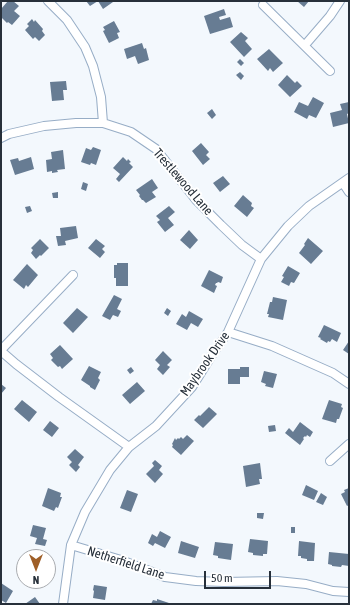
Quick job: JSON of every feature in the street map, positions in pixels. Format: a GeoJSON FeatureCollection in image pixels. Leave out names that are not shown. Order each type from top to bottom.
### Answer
{"type":"FeatureCollection","features":[{"type":"Feature","properties":{"kind":"street"},"geometry":{"type":"LineString","coordinates":[[48,1],[67,20],[85,47],[93,66],[102,97],[102,123]]}},
{"type":"Feature","properties":{"kind":"street"},"geometry":{"type":"LineString","coordinates":[[305,45],[330,16],[340,1]]}},
{"type":"Feature","properties":{"kind":"street"},"geometry":{"type":"LineString","coordinates":[[263,5],[330,71]]}},
{"type":"Feature","properties":{"kind":"street","name":"Trestlewood Lane"},"geometry":{"type":"LineString","coordinates":[[1,138],[9,134],[44,126],[76,123],[102,123],[131,132],[156,149],[196,200],[242,245],[261,259]]}},
{"type":"Feature","properties":{"kind":"street"},"geometry":{"type":"LineString","coordinates":[[346,180],[349,192]]}},
{"type":"Feature","properties":{"kind":"street","name":"Maybrook Drive"},"geometry":{"type":"LineString","coordinates":[[63,604],[71,545],[85,512],[110,470],[129,447],[156,426],[192,387],[228,332],[261,259],[288,226],[309,206],[346,180]]}},
{"type":"Feature","properties":{"kind":"street"},"geometry":{"type":"LineString","coordinates":[[73,275],[1,350],[16,364],[59,397],[129,447]]}},
{"type":"Feature","properties":{"kind":"street"},"geometry":{"type":"LineString","coordinates":[[228,332],[272,346],[333,372],[349,384]]}},
{"type":"Feature","properties":{"kind":"street"},"geometry":{"type":"LineString","coordinates":[[330,461],[349,444]]}},
{"type":"Feature","properties":{"kind":"street","name":"Netherfield Lane"},"geometry":{"type":"LineString","coordinates":[[71,545],[121,560],[165,577],[210,582],[277,581],[306,584],[333,591],[349,592]]}},
{"type":"Feature","properties":{"kind":"building"},"geometry":{"type":"Polygon","coordinates":[[[8,1],[13,1],[19,6],[14,11],[20,16],[12,25],[8,22],[7,23],[1,17],[1,9],[8,1]]]}},
{"type":"Feature","properties":{"kind":"building"},"geometry":{"type":"Polygon","coordinates":[[[86,1],[98,1],[90,6],[86,1]]]}},
{"type":"Feature","properties":{"kind":"building"},"geometry":{"type":"Polygon","coordinates":[[[98,1],[112,1],[113,2],[103,9],[98,1]]]}},
{"type":"Feature","properties":{"kind":"building"},"geometry":{"type":"Polygon","coordinates":[[[297,1],[309,1],[304,7],[297,1]]]}},
{"type":"Feature","properties":{"kind":"building"},"geometry":{"type":"Polygon","coordinates":[[[224,9],[226,15],[219,17],[220,20],[230,17],[233,27],[210,34],[204,16],[224,9]]]}},
{"type":"Feature","properties":{"kind":"building"},"geometry":{"type":"Polygon","coordinates":[[[32,19],[34,22],[35,20],[43,29],[42,31],[45,35],[39,41],[35,37],[33,39],[25,30],[29,26],[27,24],[32,19]]]}},
{"type":"Feature","properties":{"kind":"building"},"geometry":{"type":"Polygon","coordinates":[[[114,21],[120,32],[117,33],[119,38],[109,43],[103,31],[105,30],[103,27],[114,21]]]}},
{"type":"Feature","properties":{"kind":"building"},"geometry":{"type":"Polygon","coordinates":[[[241,32],[248,38],[245,41],[252,49],[244,57],[230,42],[241,32]]]}},
{"type":"Feature","properties":{"kind":"building"},"geometry":{"type":"Polygon","coordinates":[[[142,43],[144,49],[146,48],[149,60],[138,64],[135,56],[127,59],[124,49],[142,43]]]}},
{"type":"Feature","properties":{"kind":"building"},"geometry":{"type":"Polygon","coordinates":[[[269,49],[283,63],[273,72],[270,68],[268,71],[257,59],[269,49]]]}},
{"type":"Feature","properties":{"kind":"building"},"geometry":{"type":"Polygon","coordinates":[[[240,59],[244,63],[241,66],[237,62],[240,59]]]}},
{"type":"Feature","properties":{"kind":"building"},"geometry":{"type":"Polygon","coordinates":[[[240,72],[244,76],[241,80],[236,75],[240,72]]]}},
{"type":"Feature","properties":{"kind":"building"},"geometry":{"type":"Polygon","coordinates":[[[287,75],[295,83],[297,81],[302,86],[290,97],[278,85],[287,75]]]}},
{"type":"Feature","properties":{"kind":"building"},"geometry":{"type":"Polygon","coordinates":[[[66,81],[67,90],[63,90],[64,100],[52,101],[50,82],[66,81]]]}},
{"type":"Feature","properties":{"kind":"building"},"geometry":{"type":"Polygon","coordinates":[[[313,97],[324,103],[316,118],[309,115],[307,119],[294,112],[299,102],[308,106],[313,97]]]}},
{"type":"Feature","properties":{"kind":"building"},"geometry":{"type":"Polygon","coordinates":[[[349,102],[349,113],[347,114],[349,123],[333,127],[330,113],[342,110],[340,104],[349,102]]]}},
{"type":"Feature","properties":{"kind":"building"},"geometry":{"type":"Polygon","coordinates":[[[212,109],[216,115],[212,119],[207,113],[212,109]]]}},
{"type":"Feature","properties":{"kind":"building"},"geometry":{"type":"Polygon","coordinates":[[[201,143],[209,152],[206,155],[210,159],[203,165],[192,151],[201,143]]]}},
{"type":"Feature","properties":{"kind":"building"},"geometry":{"type":"Polygon","coordinates":[[[93,147],[101,150],[96,165],[81,162],[86,148],[91,150],[93,147]]]}},
{"type":"Feature","properties":{"kind":"building"},"geometry":{"type":"Polygon","coordinates":[[[63,150],[65,169],[57,170],[58,172],[52,173],[52,171],[47,172],[46,160],[52,159],[51,152],[63,150]]]}},
{"type":"Feature","properties":{"kind":"building"},"geometry":{"type":"Polygon","coordinates":[[[31,157],[34,169],[15,175],[10,160],[18,158],[19,161],[31,157]]]}},
{"type":"Feature","properties":{"kind":"building"},"geometry":{"type":"Polygon","coordinates":[[[123,157],[127,161],[128,159],[131,162],[129,163],[133,167],[119,182],[116,179],[120,174],[113,168],[123,157]]]}},
{"type":"Feature","properties":{"kind":"building"},"geometry":{"type":"Polygon","coordinates":[[[223,176],[230,184],[220,192],[213,183],[223,176]]]}},
{"type":"Feature","properties":{"kind":"building"},"geometry":{"type":"Polygon","coordinates":[[[152,179],[158,188],[152,192],[156,197],[146,203],[142,200],[136,190],[152,179]]]}},
{"type":"Feature","properties":{"kind":"building"},"geometry":{"type":"Polygon","coordinates":[[[83,182],[88,184],[86,191],[81,189],[83,182]]]}},
{"type":"Feature","properties":{"kind":"building"},"geometry":{"type":"Polygon","coordinates":[[[58,192],[58,198],[53,198],[52,193],[58,192]]]}},
{"type":"Feature","properties":{"kind":"building"},"geometry":{"type":"Polygon","coordinates":[[[243,195],[252,203],[251,206],[254,208],[247,217],[234,206],[243,195]]]}},
{"type":"Feature","properties":{"kind":"building"},"geometry":{"type":"Polygon","coordinates":[[[30,206],[32,211],[27,213],[25,207],[30,206]]]}},
{"type":"Feature","properties":{"kind":"building"},"geometry":{"type":"Polygon","coordinates":[[[169,206],[175,212],[168,218],[174,225],[165,232],[157,222],[160,220],[156,216],[169,206]]]}},
{"type":"Feature","properties":{"kind":"building"},"geometry":{"type":"Polygon","coordinates":[[[76,226],[78,238],[65,241],[66,245],[58,246],[56,236],[61,236],[60,228],[76,226]]]}},
{"type":"Feature","properties":{"kind":"building"},"geometry":{"type":"Polygon","coordinates":[[[189,230],[198,240],[190,249],[180,240],[189,230]]]}},
{"type":"Feature","properties":{"kind":"building"},"geometry":{"type":"Polygon","coordinates":[[[308,238],[323,251],[311,264],[299,253],[308,238]]]}},
{"type":"Feature","properties":{"kind":"building"},"geometry":{"type":"Polygon","coordinates":[[[40,239],[49,248],[36,259],[31,253],[33,250],[31,248],[40,239]]]}},
{"type":"Feature","properties":{"kind":"building"},"geometry":{"type":"Polygon","coordinates":[[[96,239],[105,246],[102,249],[105,252],[100,258],[88,248],[96,239]]]}},
{"type":"Feature","properties":{"kind":"building"},"geometry":{"type":"Polygon","coordinates":[[[117,263],[128,263],[128,286],[116,286],[116,278],[114,278],[114,265],[117,265],[117,263]]]}},
{"type":"Feature","properties":{"kind":"building"},"geometry":{"type":"Polygon","coordinates":[[[27,264],[38,275],[28,287],[26,285],[24,289],[13,280],[27,264]]]}},
{"type":"Feature","properties":{"kind":"building"},"geometry":{"type":"Polygon","coordinates":[[[288,266],[300,273],[294,283],[291,282],[289,286],[281,282],[284,277],[282,276],[288,266]]]}},
{"type":"Feature","properties":{"kind":"building"},"geometry":{"type":"Polygon","coordinates":[[[209,270],[223,277],[221,283],[216,283],[215,285],[217,286],[214,293],[201,286],[209,270]]]}},
{"type":"Feature","properties":{"kind":"building"},"geometry":{"type":"Polygon","coordinates":[[[114,295],[122,299],[117,309],[121,311],[118,317],[113,315],[110,320],[102,316],[114,295]]]}},
{"type":"Feature","properties":{"kind":"building"},"geometry":{"type":"Polygon","coordinates":[[[273,297],[287,300],[283,320],[268,317],[269,314],[267,314],[270,302],[272,302],[273,297]]]}},
{"type":"Feature","properties":{"kind":"building"},"geometry":{"type":"Polygon","coordinates":[[[77,308],[88,317],[73,333],[63,323],[77,308]]]}},
{"type":"Feature","properties":{"kind":"building"},"geometry":{"type":"Polygon","coordinates":[[[167,308],[171,311],[168,316],[164,313],[167,308]]]}},
{"type":"Feature","properties":{"kind":"building"},"geometry":{"type":"Polygon","coordinates":[[[189,311],[203,319],[198,327],[191,323],[187,330],[176,324],[182,314],[186,317],[189,311]]]}},
{"type":"Feature","properties":{"kind":"building"},"geometry":{"type":"Polygon","coordinates":[[[324,325],[341,333],[337,342],[332,339],[327,343],[318,337],[324,325]]]}},
{"type":"Feature","properties":{"kind":"building"},"geometry":{"type":"Polygon","coordinates":[[[349,341],[349,354],[343,350],[349,341]]]}},
{"type":"Feature","properties":{"kind":"building"},"geometry":{"type":"Polygon","coordinates":[[[60,345],[73,359],[62,369],[51,360],[53,358],[50,354],[60,345]]]}},
{"type":"Feature","properties":{"kind":"building"},"geometry":{"type":"Polygon","coordinates":[[[163,351],[172,360],[167,365],[170,367],[163,375],[157,369],[160,365],[155,360],[163,351]]]}},
{"type":"Feature","properties":{"kind":"building"},"geometry":{"type":"Polygon","coordinates":[[[89,366],[101,372],[98,378],[100,380],[95,390],[81,380],[89,366]]]}},
{"type":"Feature","properties":{"kind":"building"},"geometry":{"type":"Polygon","coordinates":[[[131,367],[134,371],[130,374],[127,370],[131,367]]]}},
{"type":"Feature","properties":{"kind":"building"},"geometry":{"type":"Polygon","coordinates":[[[240,367],[249,367],[249,377],[240,377],[240,384],[228,384],[228,369],[240,369],[240,367]]]}},
{"type":"Feature","properties":{"kind":"building"},"geometry":{"type":"Polygon","coordinates":[[[264,371],[277,374],[273,388],[265,386],[266,384],[261,382],[264,371]]]}},
{"type":"Feature","properties":{"kind":"building"},"geometry":{"type":"Polygon","coordinates":[[[137,382],[145,391],[130,404],[122,395],[137,382]]]}},
{"type":"Feature","properties":{"kind":"building"},"geometry":{"type":"Polygon","coordinates":[[[1,384],[6,388],[1,394],[1,384]]]}},
{"type":"Feature","properties":{"kind":"building"},"geometry":{"type":"Polygon","coordinates":[[[22,400],[37,412],[29,422],[14,409],[22,400]]]}},
{"type":"Feature","properties":{"kind":"building"},"geometry":{"type":"Polygon","coordinates":[[[329,400],[342,404],[341,407],[343,408],[336,423],[322,419],[329,400]]]}},
{"type":"Feature","properties":{"kind":"building"},"geometry":{"type":"Polygon","coordinates":[[[209,407],[217,414],[203,428],[194,420],[209,407]]]}},
{"type":"Feature","properties":{"kind":"building"},"geometry":{"type":"Polygon","coordinates":[[[50,421],[59,428],[52,437],[43,430],[50,421]]]}},
{"type":"Feature","properties":{"kind":"building"},"geometry":{"type":"Polygon","coordinates":[[[300,422],[313,432],[310,437],[307,435],[303,438],[304,439],[300,445],[285,433],[289,428],[293,432],[300,422]]]}},
{"type":"Feature","properties":{"kind":"building"},"geometry":{"type":"Polygon","coordinates":[[[275,425],[276,431],[269,432],[268,426],[275,425]]]}},
{"type":"Feature","properties":{"kind":"building"},"geometry":{"type":"Polygon","coordinates":[[[187,435],[194,441],[181,455],[172,447],[172,444],[175,438],[176,440],[181,437],[183,439],[187,435]]]}},
{"type":"Feature","properties":{"kind":"building"},"geometry":{"type":"Polygon","coordinates":[[[75,449],[84,457],[78,465],[80,467],[76,472],[69,465],[72,462],[67,457],[75,449]]]}},
{"type":"Feature","properties":{"kind":"building"},"geometry":{"type":"Polygon","coordinates":[[[155,460],[162,466],[159,470],[163,474],[155,483],[146,474],[154,466],[152,463],[155,460]]]}},
{"type":"Feature","properties":{"kind":"building"},"geometry":{"type":"Polygon","coordinates":[[[260,463],[262,479],[259,479],[260,484],[246,487],[243,466],[260,463]]]}},
{"type":"Feature","properties":{"kind":"building"},"geometry":{"type":"Polygon","coordinates":[[[306,485],[318,491],[314,500],[302,495],[306,485]]]}},
{"type":"Feature","properties":{"kind":"building"},"geometry":{"type":"Polygon","coordinates":[[[48,488],[61,493],[60,497],[62,497],[58,508],[56,507],[54,511],[42,506],[48,488]]]}},
{"type":"Feature","properties":{"kind":"building"},"geometry":{"type":"Polygon","coordinates":[[[349,488],[349,505],[347,506],[341,494],[345,492],[344,490],[349,488]]]}},
{"type":"Feature","properties":{"kind":"building"},"geometry":{"type":"Polygon","coordinates":[[[127,490],[138,494],[131,512],[120,508],[127,490]]]}},
{"type":"Feature","properties":{"kind":"building"},"geometry":{"type":"Polygon","coordinates":[[[321,493],[327,497],[323,505],[316,502],[321,493]]]}},
{"type":"Feature","properties":{"kind":"building"},"geometry":{"type":"Polygon","coordinates":[[[257,513],[264,513],[263,519],[257,518],[257,513]]]}},
{"type":"Feature","properties":{"kind":"building"},"geometry":{"type":"Polygon","coordinates":[[[33,525],[46,528],[43,539],[47,540],[45,546],[35,544],[37,538],[30,536],[33,525]]]}},
{"type":"Feature","properties":{"kind":"building"},"geometry":{"type":"Polygon","coordinates":[[[291,527],[295,527],[295,533],[291,533],[291,527]]]}},
{"type":"Feature","properties":{"kind":"building"},"geometry":{"type":"Polygon","coordinates":[[[160,531],[171,537],[165,548],[155,543],[153,546],[148,543],[152,534],[157,537],[160,531]]]}},
{"type":"Feature","properties":{"kind":"building"},"geometry":{"type":"Polygon","coordinates":[[[250,539],[268,541],[267,554],[263,554],[263,556],[253,555],[253,553],[248,552],[250,539]]]}},
{"type":"Feature","properties":{"kind":"building"},"geometry":{"type":"Polygon","coordinates":[[[181,541],[199,547],[195,558],[178,553],[181,541]]]}},
{"type":"Feature","properties":{"kind":"building"},"geometry":{"type":"Polygon","coordinates":[[[299,541],[315,543],[314,561],[307,561],[307,559],[298,556],[299,541]]]}},
{"type":"Feature","properties":{"kind":"building"},"geometry":{"type":"Polygon","coordinates":[[[215,542],[233,544],[231,560],[218,558],[218,556],[213,555],[215,542]]]}},
{"type":"Feature","properties":{"kind":"building"},"geometry":{"type":"Polygon","coordinates":[[[329,552],[349,554],[349,566],[342,565],[341,567],[328,564],[329,552]]]}},
{"type":"Feature","properties":{"kind":"building"},"geometry":{"type":"Polygon","coordinates":[[[1,583],[13,591],[6,603],[1,600],[1,583]]]}},
{"type":"Feature","properties":{"kind":"building"},"geometry":{"type":"Polygon","coordinates":[[[94,585],[107,587],[105,600],[93,598],[94,585]]]}},
{"type":"Feature","properties":{"kind":"building"},"geometry":{"type":"Polygon","coordinates":[[[35,597],[40,604],[25,604],[35,597]]]}},
{"type":"Feature","properties":{"kind":"building"},"geometry":{"type":"Polygon","coordinates":[[[157,599],[172,604],[151,604],[153,600],[157,601],[157,599]]]}}]}
